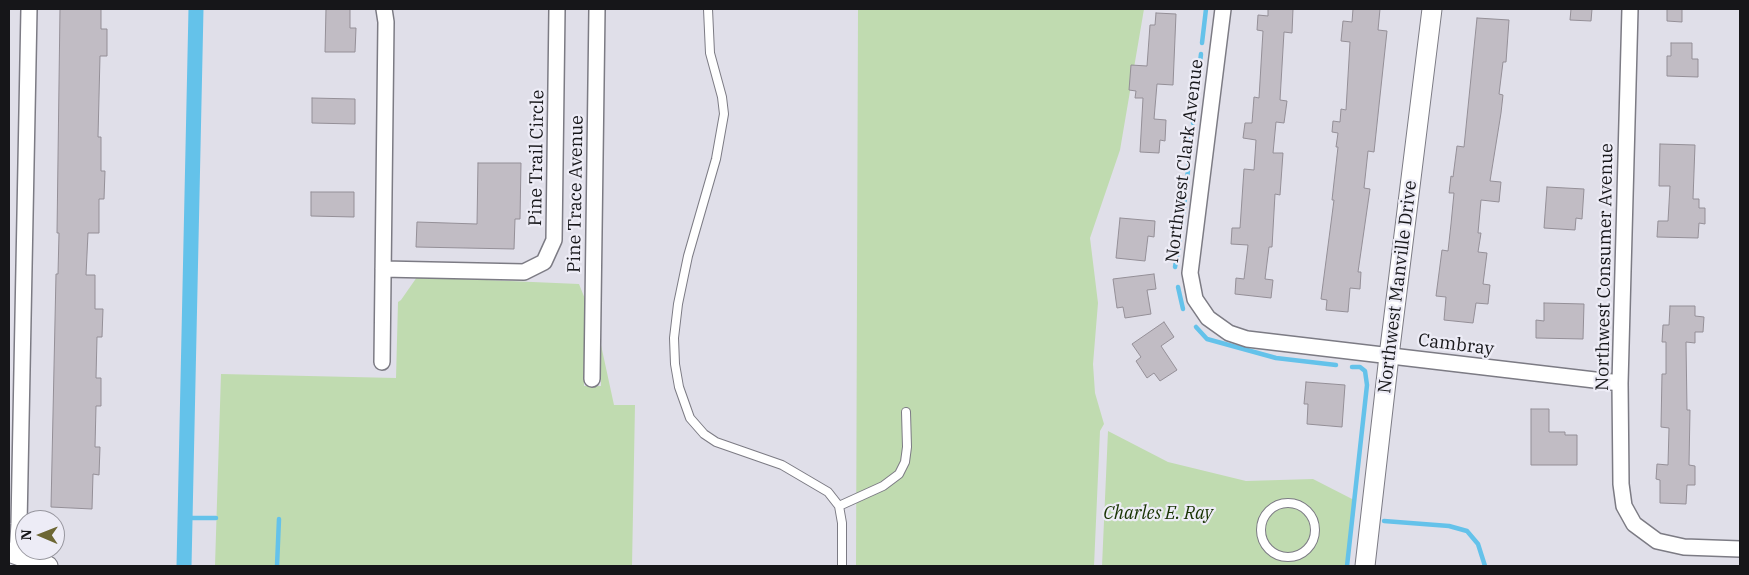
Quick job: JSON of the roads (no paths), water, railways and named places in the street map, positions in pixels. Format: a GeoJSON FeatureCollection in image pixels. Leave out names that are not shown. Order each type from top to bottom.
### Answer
{"type":"FeatureCollection","features":[{"type":"Feature","properties":{"kind":"street"},"geometry":{"type":"LineString","coordinates":[[29,9],[15,415],[20,496],[13,553],[48,566]]}},
{"type":"Feature","properties":{"kind":"street"},"geometry":{"type":"LineString","coordinates":[[382,362],[386,22],[384,9]]}},
{"type":"Feature","properties":{"kind":"street","name":"Pine Trail Circle"},"geometry":{"type":"LineString","coordinates":[[383,269],[524,272],[544,262],[554,240],[558,9]]}},
{"type":"Feature","properties":{"kind":"street","name":"Pine Trace Avenue"},"geometry":{"type":"LineString","coordinates":[[592,379],[597,9]]}},
{"type":"Feature","properties":{"kind":"street","name":"Northwest Clark Avenue"},"geometry":{"type":"LineString","coordinates":[[1223,9],[1190,274],[1199,307],[1217,326],[1229,333]]}},
{"type":"Feature","properties":{"kind":"street","name":"Northwest Manville Drive"},"geometry":{"type":"LineString","coordinates":[[1365,566],[1388,356],[1432,9]]}},
{"type":"Feature","properties":{"kind":"street","name":"Northwest Consumer Avenue"},"geometry":{"type":"LineString","coordinates":[[1630,9],[1620,383],[1621,484],[1624,506],[1634,524],[1657,541],[1684,547],[1740,549]]}},
{"type":"Feature","properties":{"kind":"street","name":"Cambray"},"geometry":{"type":"LineString","coordinates":[[1229,333],[1247,339],[1620,383]]}},
{"type":"Feature","properties":{"kind":"lane"},"geometry":{"type":"LineString","coordinates":[[708,9],[710,53],[722,97],[724,114],[716,159],[688,256],[678,304],[674,338],[675,364],[683,402],[690,418],[704,434],[716,442],[782,465],[828,492],[839,506],[842,523],[842,566]]}},
{"type":"Feature","properties":{"kind":"lane"},"geometry":{"type":"LineString","coordinates":[[839,506],[882,486],[899,474],[905,462],[907,447],[906,412]]}},
{"type":"Feature","properties":{"kind":"lane"},"geometry":{"type":"LineString","coordinates":[[1284,503],[1296,504],[1306,510],[1311,516],[1315,528],[1309,547],[1300,554],[1290,557],[1281,557],[1272,552],[1264,544],[1260,534],[1261,523],[1266,514],[1274,506],[1284,503]]}},
{"type":"Feature","properties":{"kind":"lane"},"geometry":{"type":"LineString","coordinates":[[1289,566],[1290,557]]}},
{"type":"Feature","properties":{"kind":"waterway"},"geometry":{"type":"LineString","coordinates":[[184,566],[196,9]]}},
{"type":"Feature","properties":{"kind":"waterway"},"geometry":{"type":"LineString","coordinates":[[1202,43],[1206,9]]}},
{"type":"Feature","properties":{"kind":"waterway"},"geometry":{"type":"LineString","coordinates":[[1196,97],[1201,54]]}},
{"type":"Feature","properties":{"kind":"waterway"},"geometry":{"type":"LineString","coordinates":[[1193,123],[1194,110]]}},
{"type":"Feature","properties":{"kind":"waterway"},"geometry":{"type":"LineString","coordinates":[[1182,224],[1192,134]]}},
{"type":"Feature","properties":{"kind":"waterway"},"geometry":{"type":"LineString","coordinates":[[1175,267],[1180,239]]}},
{"type":"Feature","properties":{"kind":"waterway"},"geometry":{"type":"LineString","coordinates":[[1178,287],[1183,309]]}},
{"type":"Feature","properties":{"kind":"waterway"},"geometry":{"type":"LineString","coordinates":[[1196,327],[1207,339],[1276,358],[1336,365]]}},
{"type":"Feature","properties":{"kind":"waterway"},"geometry":{"type":"LineString","coordinates":[[1347,566],[1367,385],[1365,371],[1360,367],[1352,367]]}},
{"type":"Feature","properties":{"kind":"waterway"},"geometry":{"type":"LineString","coordinates":[[185,518],[216,518]]}},
{"type":"Feature","properties":{"kind":"waterway"},"geometry":{"type":"LineString","coordinates":[[277,566],[279,519]]}},
{"type":"Feature","properties":{"kind":"waterway"},"geometry":{"type":"LineString","coordinates":[[1384,521],[1449,526],[1467,531],[1478,544],[1485,566]]}},
{"type":"Feature","properties":{"kind":"park label","name":"Charles E. Ray"},"geometry":{"type":"Point","coordinates":[1158,514]}}]}
